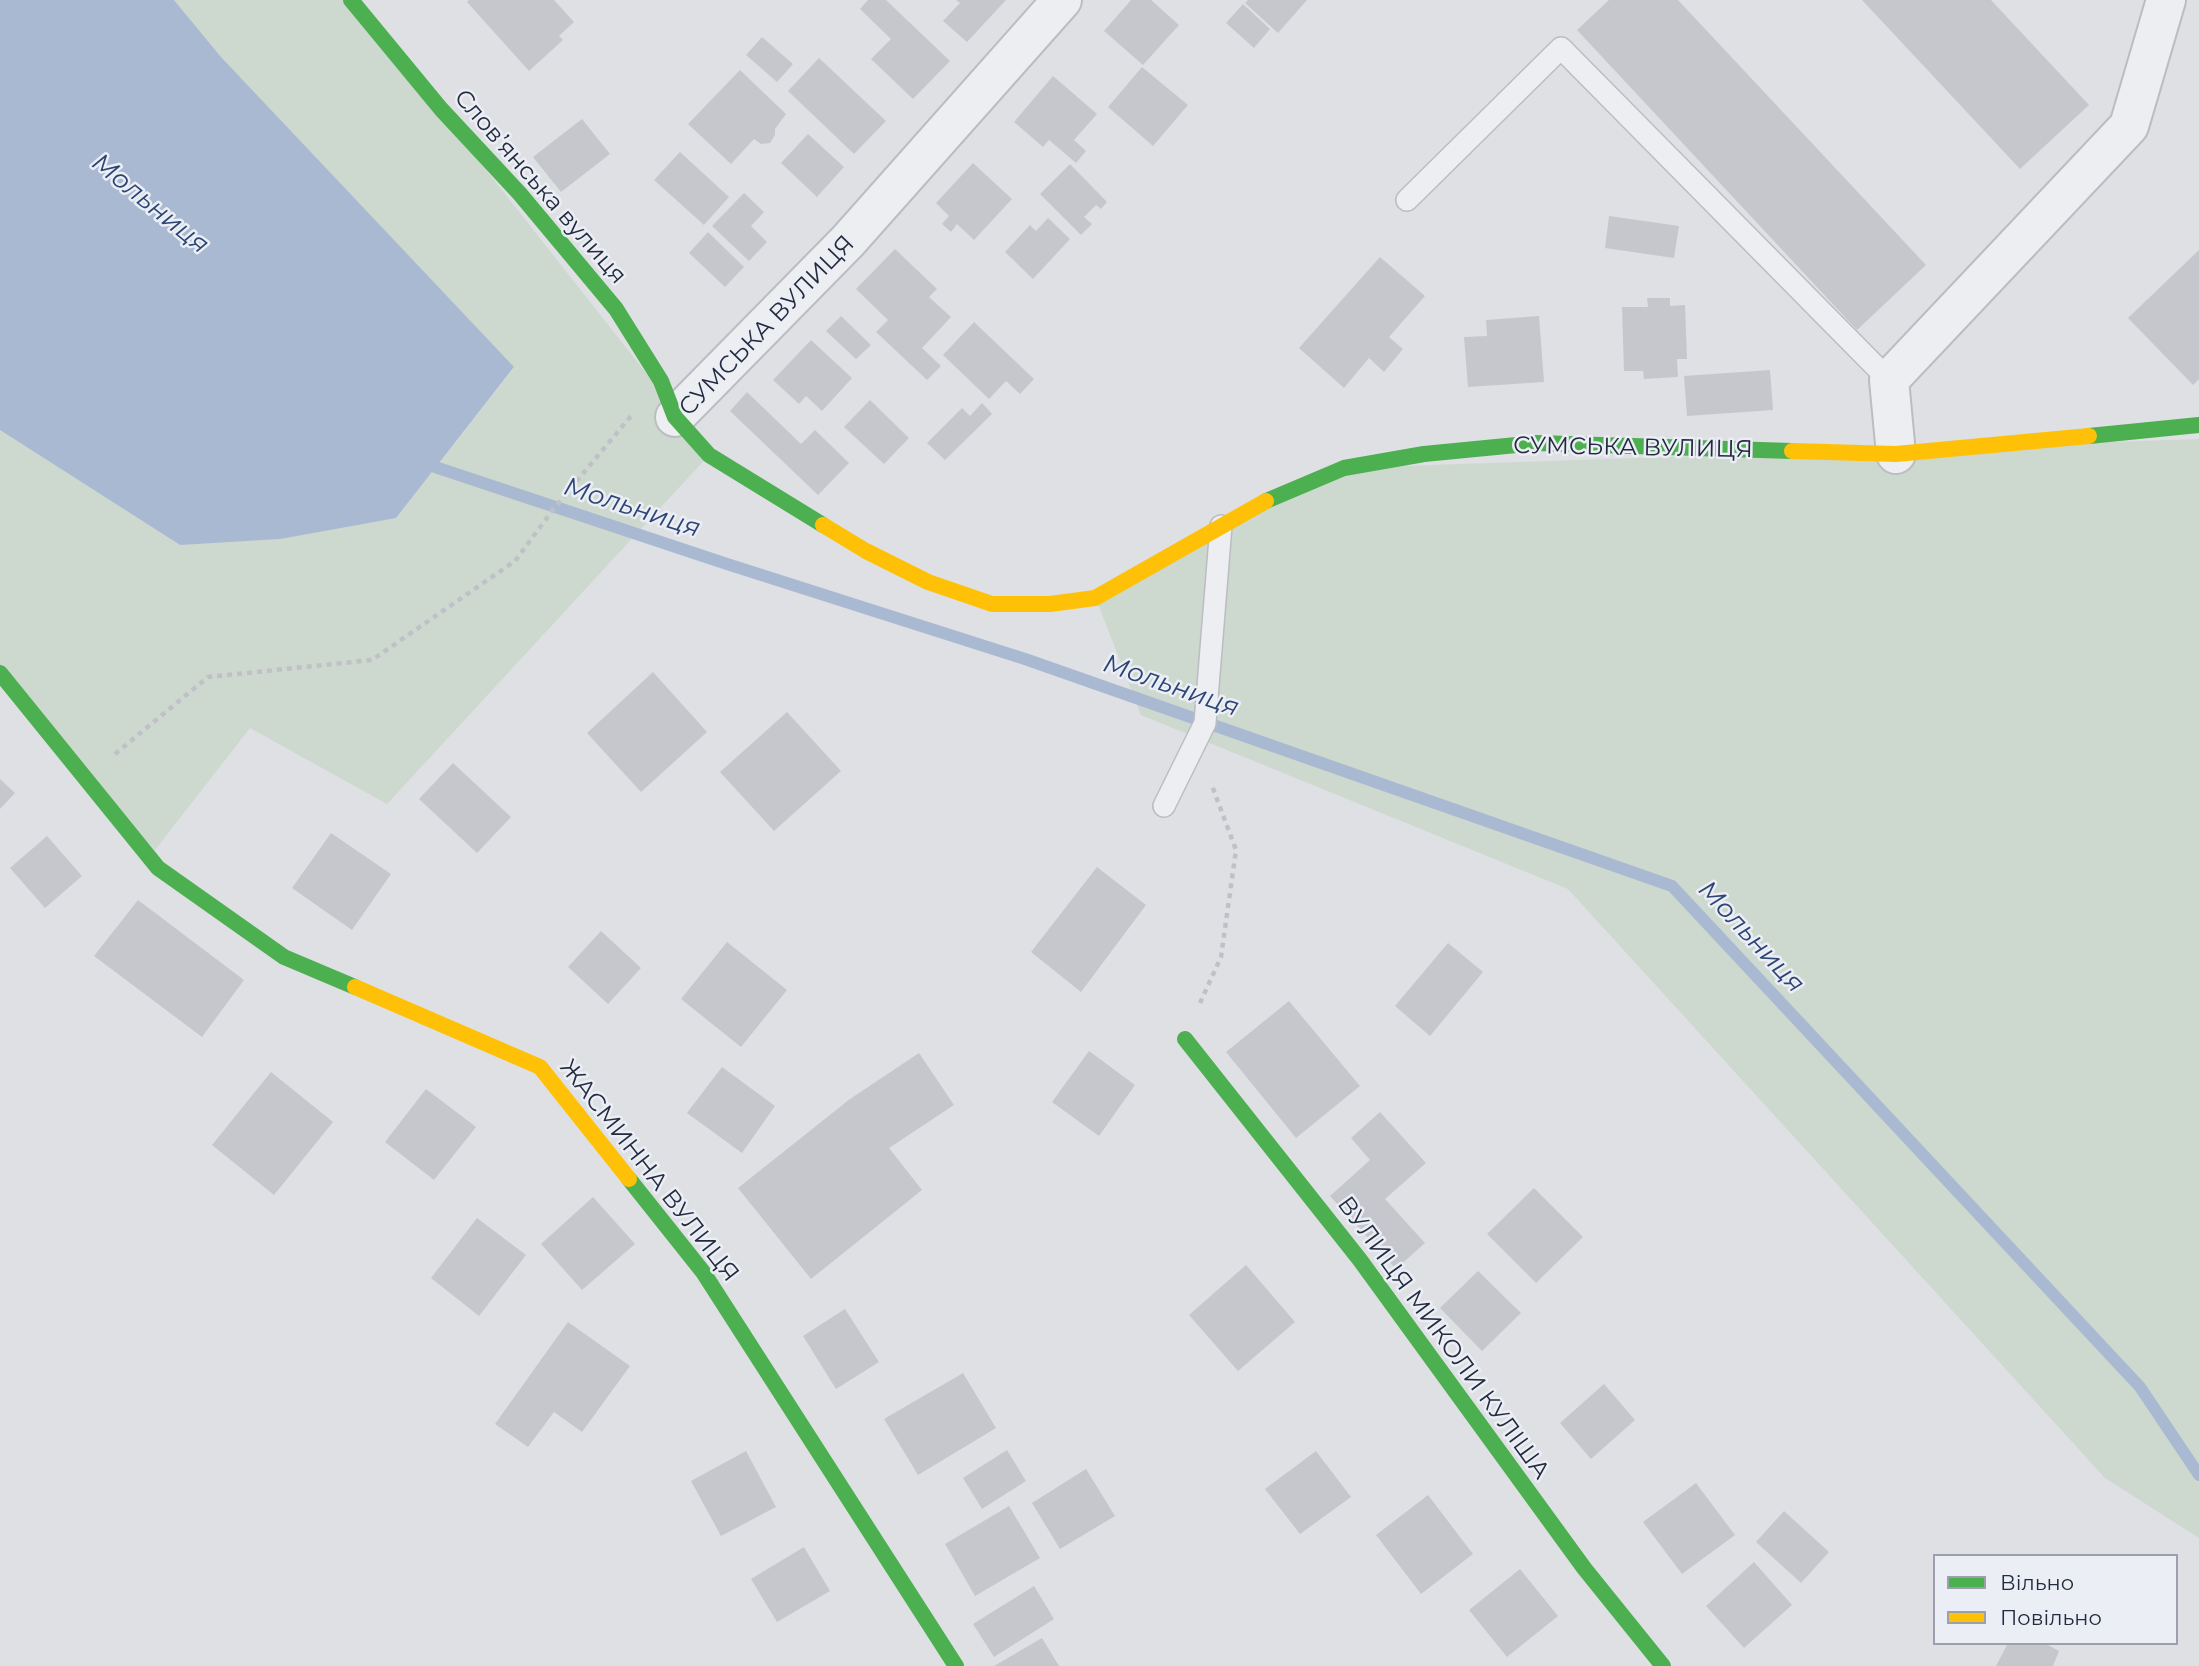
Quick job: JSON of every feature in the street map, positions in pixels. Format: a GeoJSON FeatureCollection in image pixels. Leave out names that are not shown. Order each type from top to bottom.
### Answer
{"type":"FeatureCollection","features":[{"type":"Feature","properties":{"kind":"street","name":"Словʼянська вулиця"},"geometry":{"type":"LineString","coordinates":[[351,0],[441,109],[520,194],[616,309],[661,381],[675,417]]}},
{"type":"Feature","properties":{"kind":"street","name":"СУМСЬКА ВУЛИЦЯ"},"geometry":{"type":"LineString","coordinates":[[1062,0],[848,241],[675,417],[709,455],[866,551],[928,582],[992,604],[1050,604],[1095,598],[1273,497],[1343,468],[1424,454],[1537,443],[1896,454],[2199,425]]}},
{"type":"Feature","properties":{"kind":"street"},"geometry":{"type":"LineString","coordinates":[[1896,454],[1889,380],[2129,126],[2166,0]]}},
{"type":"Feature","properties":{"kind":"street","name":"ЖАСМИННА ВУЛИЦЯ"},"geometry":{"type":"LineString","coordinates":[[5,690],[85,779],[158,868],[284,957],[540,1067],[703,1272],[956,1666]]}},
{"type":"Feature","properties":{"kind":"street","name":"ВУЛИЦЯ МИКОЛИ КУЛІША"},"geometry":{"type":"LineString","coordinates":[[1185,1038],[1360,1260],[1584,1568],[1663,1666]]}},
{"type":"Feature","properties":{"kind":"lane"},"geometry":{"type":"LineString","coordinates":[[1407,200],[1561,48],[1889,380]]}},
{"type":"Feature","properties":{"kind":"lane"},"geometry":{"type":"LineString","coordinates":[[1164,806],[1205,723],[1221,526]]}},
{"type":"Feature","properties":{"kind":"path"},"geometry":{"type":"LineString","coordinates":[[85,779],[208,677],[372,660],[416,630],[515,561],[555,507],[661,381]]}},
{"type":"Feature","properties":{"kind":"path"},"geometry":{"type":"LineString","coordinates":[[1185,1038],[1221,957],[1236,850],[1195,741]]}},
{"type":"Feature","properties":{"kind":"shaded area"},"geometry":{"type":"Polygon","coordinates":[[[174,0],[352,0],[710,454],[387,804],[250,728],[155,850],[0,681],[0,430],[180,545],[396,518],[514,368],[221,57],[174,0]]]}},
{"type":"Feature","properties":{"kind":"shaded area"},"geometry":{"type":"Polygon","coordinates":[[[2199,439],[2199,1538],[2105,1478],[1568,889],[1141,715],[1095,596],[1343,468],[2199,439]]]}},
{"type":"Feature","properties":{"kind":"water"},"geometry":{"type":"Polygon","coordinates":[[[0,0],[174,0],[221,57],[514,367],[396,518],[280,539],[180,545],[0,430],[0,0]]]}},
{"type":"Feature","properties":{"kind":"building"},"geometry":{"type":"Polygon","coordinates":[[[554,0],[574,22],[559,36],[563,40],[529,71],[467,2],[554,0]]]}},
{"type":"Feature","properties":{"kind":"building"},"geometry":{"type":"Polygon","coordinates":[[[868,0],[886,0],[950,61],[913,99],[871,59],[891,39],[860,9],[868,0]]]}},
{"type":"Feature","properties":{"kind":"building"},"geometry":{"type":"Polygon","coordinates":[[[956,0],[1006,0],[967,42],[943,21],[960,3],[956,0]]]}},
{"type":"Feature","properties":{"kind":"building"},"geometry":{"type":"Polygon","coordinates":[[[1131,0],[1151,0],[1179,25],[1143,65],[1104,31],[1131,0]]]}},
{"type":"Feature","properties":{"kind":"building"},"geometry":{"type":"Polygon","coordinates":[[[1248,0],[1307,0],[1278,33],[1245,3],[1248,0]]]}},
{"type":"Feature","properties":{"kind":"building"},"geometry":{"type":"Polygon","coordinates":[[[1609,0],[1678,0],[1926,265],[1857,330],[1577,30],[1609,0]]]}},
{"type":"Feature","properties":{"kind":"building"},"geometry":{"type":"Polygon","coordinates":[[[1862,0],[1991,0],[2089,105],[2020,169],[1862,0]]]}},
{"type":"Feature","properties":{"kind":"building"},"geometry":{"type":"Polygon","coordinates":[[[1243,4],[1270,29],[1254,48],[1226,23],[1243,4]]]}},
{"type":"Feature","properties":{"kind":"building"},"geometry":{"type":"Polygon","coordinates":[[[762,37],[793,64],[777,82],[746,55],[762,37]]]}},
{"type":"Feature","properties":{"kind":"building"},"geometry":{"type":"Polygon","coordinates":[[[819,58],[886,121],[854,154],[788,91],[819,58]]]}},
{"type":"Feature","properties":{"kind":"building"},"geometry":{"type":"Polygon","coordinates":[[[1142,67],[1188,105],[1153,146],[1108,107],[1142,67]]]}},
{"type":"Feature","properties":{"kind":"building"},"geometry":{"type":"Polygon","coordinates":[[[740,70],[786,114],[775,129],[770,143],[761,144],[754,139],[731,164],[688,124],[740,70]]]}},
{"type":"Feature","properties":{"kind":"building"},"geometry":{"type":"Polygon","coordinates":[[[1053,76],[1097,114],[1074,140],[1086,151],[1076,163],[1049,140],[1043,147],[1014,122],[1053,76]]]}},
{"type":"Feature","properties":{"kind":"building"},"geometry":{"type":"Polygon","coordinates":[[[582,119],[610,154],[561,192],[533,157],[582,119]]]}},
{"type":"Feature","properties":{"kind":"building"},"geometry":{"type":"Polygon","coordinates":[[[808,134],[844,167],[817,197],[781,163],[808,134]]]}},
{"type":"Feature","properties":{"kind":"building"},"geometry":{"type":"Polygon","coordinates":[[[680,152],[729,197],[704,225],[654,180],[680,152]]]}},
{"type":"Feature","properties":{"kind":"building"},"geometry":{"type":"Polygon","coordinates":[[[973,163],[1012,199],[974,240],[957,224],[951,232],[942,224],[949,216],[936,203],[973,163]]]}},
{"type":"Feature","properties":{"kind":"building"},"geometry":{"type":"Polygon","coordinates":[[[1070,164],[1107,202],[1101,209],[1096,205],[1084,217],[1092,224],[1081,235],[1040,194],[1070,164]]]}},
{"type":"Feature","properties":{"kind":"building"},"geometry":{"type":"Polygon","coordinates":[[[744,193],[764,212],[751,226],[767,242],[749,261],[712,226],[744,193]]]}},
{"type":"Feature","properties":{"kind":"building"},"geometry":{"type":"Polygon","coordinates":[[[1609,216],[1679,226],[1674,258],[1605,248],[1609,216]]]}},
{"type":"Feature","properties":{"kind":"building"},"geometry":{"type":"Polygon","coordinates":[[[1048,218],[1070,239],[1033,279],[1005,252],[1030,225],[1036,231],[1048,218]]]}},
{"type":"Feature","properties":{"kind":"building"},"geometry":{"type":"Polygon","coordinates":[[[708,232],[744,267],[725,287],[689,253],[708,232]]]}},
{"type":"Feature","properties":{"kind":"building"},"geometry":{"type":"Polygon","coordinates":[[[895,249],[937,289],[929,297],[951,317],[922,348],[941,366],[927,380],[876,332],[888,320],[856,289],[895,249]]]}},
{"type":"Feature","properties":{"kind":"building"},"geometry":{"type":"Polygon","coordinates":[[[2199,250],[2199,379],[2193,385],[2128,318],[2199,250]]]}},
{"type":"Feature","properties":{"kind":"building"},"geometry":{"type":"Polygon","coordinates":[[[1380,257],[1425,296],[1389,337],[1403,349],[1384,372],[1369,358],[1344,388],[1299,348],[1380,257]]]}},
{"type":"Feature","properties":{"kind":"building"},"geometry":{"type":"Polygon","coordinates":[[[1647,298],[1670,298],[1670,306],[1685,305],[1687,359],[1677,359],[1678,377],[1644,379],[1643,371],[1624,371],[1622,307],[1648,307],[1647,298]]]}},
{"type":"Feature","properties":{"kind":"building"},"geometry":{"type":"Polygon","coordinates":[[[841,316],[871,345],[856,359],[826,331],[841,316]]]}},
{"type":"Feature","properties":{"kind":"building"},"geometry":{"type":"Polygon","coordinates":[[[1539,316],[1544,382],[1468,387],[1464,337],[1487,336],[1486,320],[1539,316]]]}},
{"type":"Feature","properties":{"kind":"building"},"geometry":{"type":"Polygon","coordinates":[[[974,322],[1034,379],[1020,394],[1006,381],[989,399],[943,355],[974,322]]]}},
{"type":"Feature","properties":{"kind":"building"},"geometry":{"type":"Polygon","coordinates":[[[811,340],[852,378],[822,411],[806,396],[799,404],[773,380],[811,340]]]}},
{"type":"Feature","properties":{"kind":"building"},"geometry":{"type":"Polygon","coordinates":[[[1770,370],[1773,410],[1687,416],[1684,376],[1770,370]]]}},
{"type":"Feature","properties":{"kind":"building"},"geometry":{"type":"Polygon","coordinates":[[[747,392],[801,444],[815,430],[849,463],[818,495],[730,411],[747,392]]]}},
{"type":"Feature","properties":{"kind":"building"},"geometry":{"type":"Polygon","coordinates":[[[870,400],[909,438],[884,464],[844,427],[870,400]]]}},
{"type":"Feature","properties":{"kind":"building"},"geometry":{"type":"Polygon","coordinates":[[[982,403],[992,414],[945,460],[927,443],[962,408],[970,416],[982,403]]]}},
{"type":"Feature","properties":{"kind":"building"},"geometry":{"type":"Polygon","coordinates":[[[653,672],[707,732],[641,792],[587,733],[653,672]]]}},
{"type":"Feature","properties":{"kind":"building"},"geometry":{"type":"Polygon","coordinates":[[[787,712],[841,771],[774,831],[720,772],[787,712]]]}},
{"type":"Feature","properties":{"kind":"building"},"geometry":{"type":"Polygon","coordinates":[[[453,763],[511,817],[477,853],[419,799],[453,763]]]}},
{"type":"Feature","properties":{"kind":"building"},"geometry":{"type":"Polygon","coordinates":[[[0,779],[15,793],[0,809],[0,779]]]}},
{"type":"Feature","properties":{"kind":"building"},"geometry":{"type":"Polygon","coordinates":[[[331,833],[391,874],[352,930],[292,888],[331,833]]]}},
{"type":"Feature","properties":{"kind":"building"},"geometry":{"type":"Polygon","coordinates":[[[47,836],[82,876],[45,908],[10,868],[47,836]]]}},
{"type":"Feature","properties":{"kind":"building"},"geometry":{"type":"Polygon","coordinates":[[[1097,867],[1146,905],[1081,992],[1031,952],[1097,867]]]}},
{"type":"Feature","properties":{"kind":"building"},"geometry":{"type":"Polygon","coordinates":[[[138,900],[244,980],[202,1037],[94,956],[138,900]]]}},
{"type":"Feature","properties":{"kind":"building"},"geometry":{"type":"Polygon","coordinates":[[[601,931],[641,968],[608,1004],[568,967],[601,931]]]}},
{"type":"Feature","properties":{"kind":"building"},"geometry":{"type":"Polygon","coordinates":[[[727,942],[787,990],[741,1047],[681,999],[727,942]]]}},
{"type":"Feature","properties":{"kind":"building"},"geometry":{"type":"Polygon","coordinates":[[[1448,943],[1483,972],[1430,1036],[1395,1006],[1448,943]]]}},
{"type":"Feature","properties":{"kind":"building"},"geometry":{"type":"Polygon","coordinates":[[[1289,1001],[1360,1086],[1296,1138],[1226,1052],[1289,1001]]]}},
{"type":"Feature","properties":{"kind":"building"},"geometry":{"type":"Polygon","coordinates":[[[1089,1051],[1135,1085],[1099,1136],[1052,1102],[1089,1051]]]}},
{"type":"Feature","properties":{"kind":"building"},"geometry":{"type":"Polygon","coordinates":[[[919,1053],[954,1105],[889,1148],[922,1190],[811,1279],[738,1188],[850,1099],[919,1053]]]}},
{"type":"Feature","properties":{"kind":"building"},"geometry":{"type":"Polygon","coordinates":[[[722,1067],[775,1106],[742,1153],[687,1113],[722,1067]]]}},
{"type":"Feature","properties":{"kind":"building"},"geometry":{"type":"Polygon","coordinates":[[[271,1072],[333,1122],[274,1195],[212,1145],[271,1072]]]}},
{"type":"Feature","properties":{"kind":"building"},"geometry":{"type":"Polygon","coordinates":[[[426,1089],[476,1127],[434,1180],[385,1142],[426,1089]]]}},
{"type":"Feature","properties":{"kind":"building"},"geometry":{"type":"Polygon","coordinates":[[[1380,1112],[1426,1163],[1385,1199],[1425,1243],[1396,1269],[1330,1196],[1370,1160],[1351,1138],[1380,1112]]]}},
{"type":"Feature","properties":{"kind":"building"},"geometry":{"type":"Polygon","coordinates":[[[1534,1188],[1583,1237],[1536,1283],[1487,1234],[1534,1188]]]}},
{"type":"Feature","properties":{"kind":"building"},"geometry":{"type":"Polygon","coordinates":[[[593,1197],[635,1244],[582,1290],[541,1244],[593,1197]]]}},
{"type":"Feature","properties":{"kind":"building"},"geometry":{"type":"Polygon","coordinates":[[[477,1218],[526,1255],[479,1316],[431,1278],[477,1218]]]}},
{"type":"Feature","properties":{"kind":"building"},"geometry":{"type":"Polygon","coordinates":[[[1246,1265],[1295,1322],[1238,1371],[1189,1315],[1246,1265]]]}},
{"type":"Feature","properties":{"kind":"building"},"geometry":{"type":"Polygon","coordinates":[[[1478,1271],[1521,1313],[1482,1351],[1440,1308],[1478,1271]]]}},
{"type":"Feature","properties":{"kind":"building"},"geometry":{"type":"Polygon","coordinates":[[[845,1309],[879,1362],[836,1389],[803,1336],[845,1309]]]}},
{"type":"Feature","properties":{"kind":"building"},"geometry":{"type":"Polygon","coordinates":[[[568,1322],[630,1366],[582,1432],[554,1412],[528,1447],[495,1424],[568,1322]]]}},
{"type":"Feature","properties":{"kind":"building"},"geometry":{"type":"Polygon","coordinates":[[[963,1373],[996,1428],[918,1475],[884,1419],[963,1373]]]}},
{"type":"Feature","properties":{"kind":"building"},"geometry":{"type":"Polygon","coordinates":[[[1604,1384],[1635,1420],[1591,1459],[1560,1423],[1604,1384]]]}},
{"type":"Feature","properties":{"kind":"building"},"geometry":{"type":"Polygon","coordinates":[[[1007,1450],[1026,1481],[982,1509],[963,1478],[1007,1450]]]}},
{"type":"Feature","properties":{"kind":"building"},"geometry":{"type":"Polygon","coordinates":[[[746,1451],[776,1507],[721,1536],[691,1481],[746,1451]]]}},
{"type":"Feature","properties":{"kind":"building"},"geometry":{"type":"Polygon","coordinates":[[[1316,1451],[1351,1497],[1300,1534],[1265,1489],[1316,1451]]]}},
{"type":"Feature","properties":{"kind":"building"},"geometry":{"type":"Polygon","coordinates":[[[1086,1469],[1115,1516],[1060,1549],[1032,1503],[1086,1469]]]}},
{"type":"Feature","properties":{"kind":"building"},"geometry":{"type":"Polygon","coordinates":[[[1696,1483],[1735,1535],[1682,1574],[1643,1522],[1696,1483]]]}},
{"type":"Feature","properties":{"kind":"building"},"geometry":{"type":"Polygon","coordinates":[[[1428,1495],[1473,1554],[1421,1594],[1376,1535],[1428,1495]]]}},
{"type":"Feature","properties":{"kind":"building"},"geometry":{"type":"Polygon","coordinates":[[[1009,1506],[1040,1558],[975,1596],[945,1544],[1009,1506]]]}},
{"type":"Feature","properties":{"kind":"building"},"geometry":{"type":"Polygon","coordinates":[[[1784,1511],[1829,1552],[1801,1583],[1756,1542],[1784,1511]]]}},
{"type":"Feature","properties":{"kind":"building"},"geometry":{"type":"Polygon","coordinates":[[[804,1547],[830,1591],[777,1622],[751,1579],[804,1547]]]}},
{"type":"Feature","properties":{"kind":"building"},"geometry":{"type":"Polygon","coordinates":[[[1754,1562],[1792,1605],[1744,1648],[1706,1606],[1754,1562]]]}},
{"type":"Feature","properties":{"kind":"building"},"geometry":{"type":"Polygon","coordinates":[[[1520,1569],[1558,1616],[1507,1657],[1469,1610],[1520,1569]]]}},
{"type":"Feature","properties":{"kind":"building"},"geometry":{"type":"Polygon","coordinates":[[[1034,1586],[1054,1619],[994,1657],[973,1624],[1034,1586]]]}},
{"type":"Feature","properties":{"kind":"building"},"geometry":{"type":"Polygon","coordinates":[[[1042,1638],[1059,1666],[994,1666],[1042,1638]]]}},
{"type":"Feature","properties":{"kind":"building"},"geometry":{"type":"Polygon","coordinates":[[[2007,1645],[2048,1645],[2059,1651],[2053,1666],[1996,1666],[2007,1645]]]}},
{"type":"Feature","properties":{"kind":"waterway","name":"Мольниця"},"geometry":{"type":"LineString","coordinates":[[422,457],[435,467],[1025,659],[1672,886],[2140,1387],[2199,1475]]}},
{"type":"Feature","properties":{"kind":"traffic: fast"},"geometry":{"type":"LineString","coordinates":[[351,0],[441,109],[520,194],[616,309],[661,381],[675,417],[709,455],[823,525]]}},
{"type":"Feature","properties":{"kind":"traffic: fast"},"geometry":{"type":"LineString","coordinates":[[2089,436],[2199,425]]}},
{"type":"Feature","properties":{"kind":"traffic: fast"},"geometry":{"type":"LineString","coordinates":[[1266,501],[1344,468],[1424,454],[1537,443],[1792,451]]}},
{"type":"Feature","properties":{"kind":"traffic: fast"},"geometry":{"type":"LineString","coordinates":[[0,673],[158,868],[284,957],[355,987]]}},
{"type":"Feature","properties":{"kind":"traffic: fast"},"geometry":{"type":"LineString","coordinates":[[1185,1039],[1360,1260],[1584,1568],[1663,1666]]}},
{"type":"Feature","properties":{"kind":"traffic: fast"},"geometry":{"type":"LineString","coordinates":[[629,1179],[703,1272],[956,1666]]}},
{"type":"Feature","properties":{"kind":"traffic: slow"},"geometry":{"type":"LineString","coordinates":[[1792,451],[1896,454],[2089,436]]}},
{"type":"Feature","properties":{"kind":"traffic: slow"},"geometry":{"type":"LineString","coordinates":[[823,525],[866,551],[928,582],[992,604],[1050,604],[1095,598],[1266,501]]}},
{"type":"Feature","properties":{"kind":"traffic: slow"},"geometry":{"type":"LineString","coordinates":[[355,987],[540,1067],[629,1179]]}}]}
